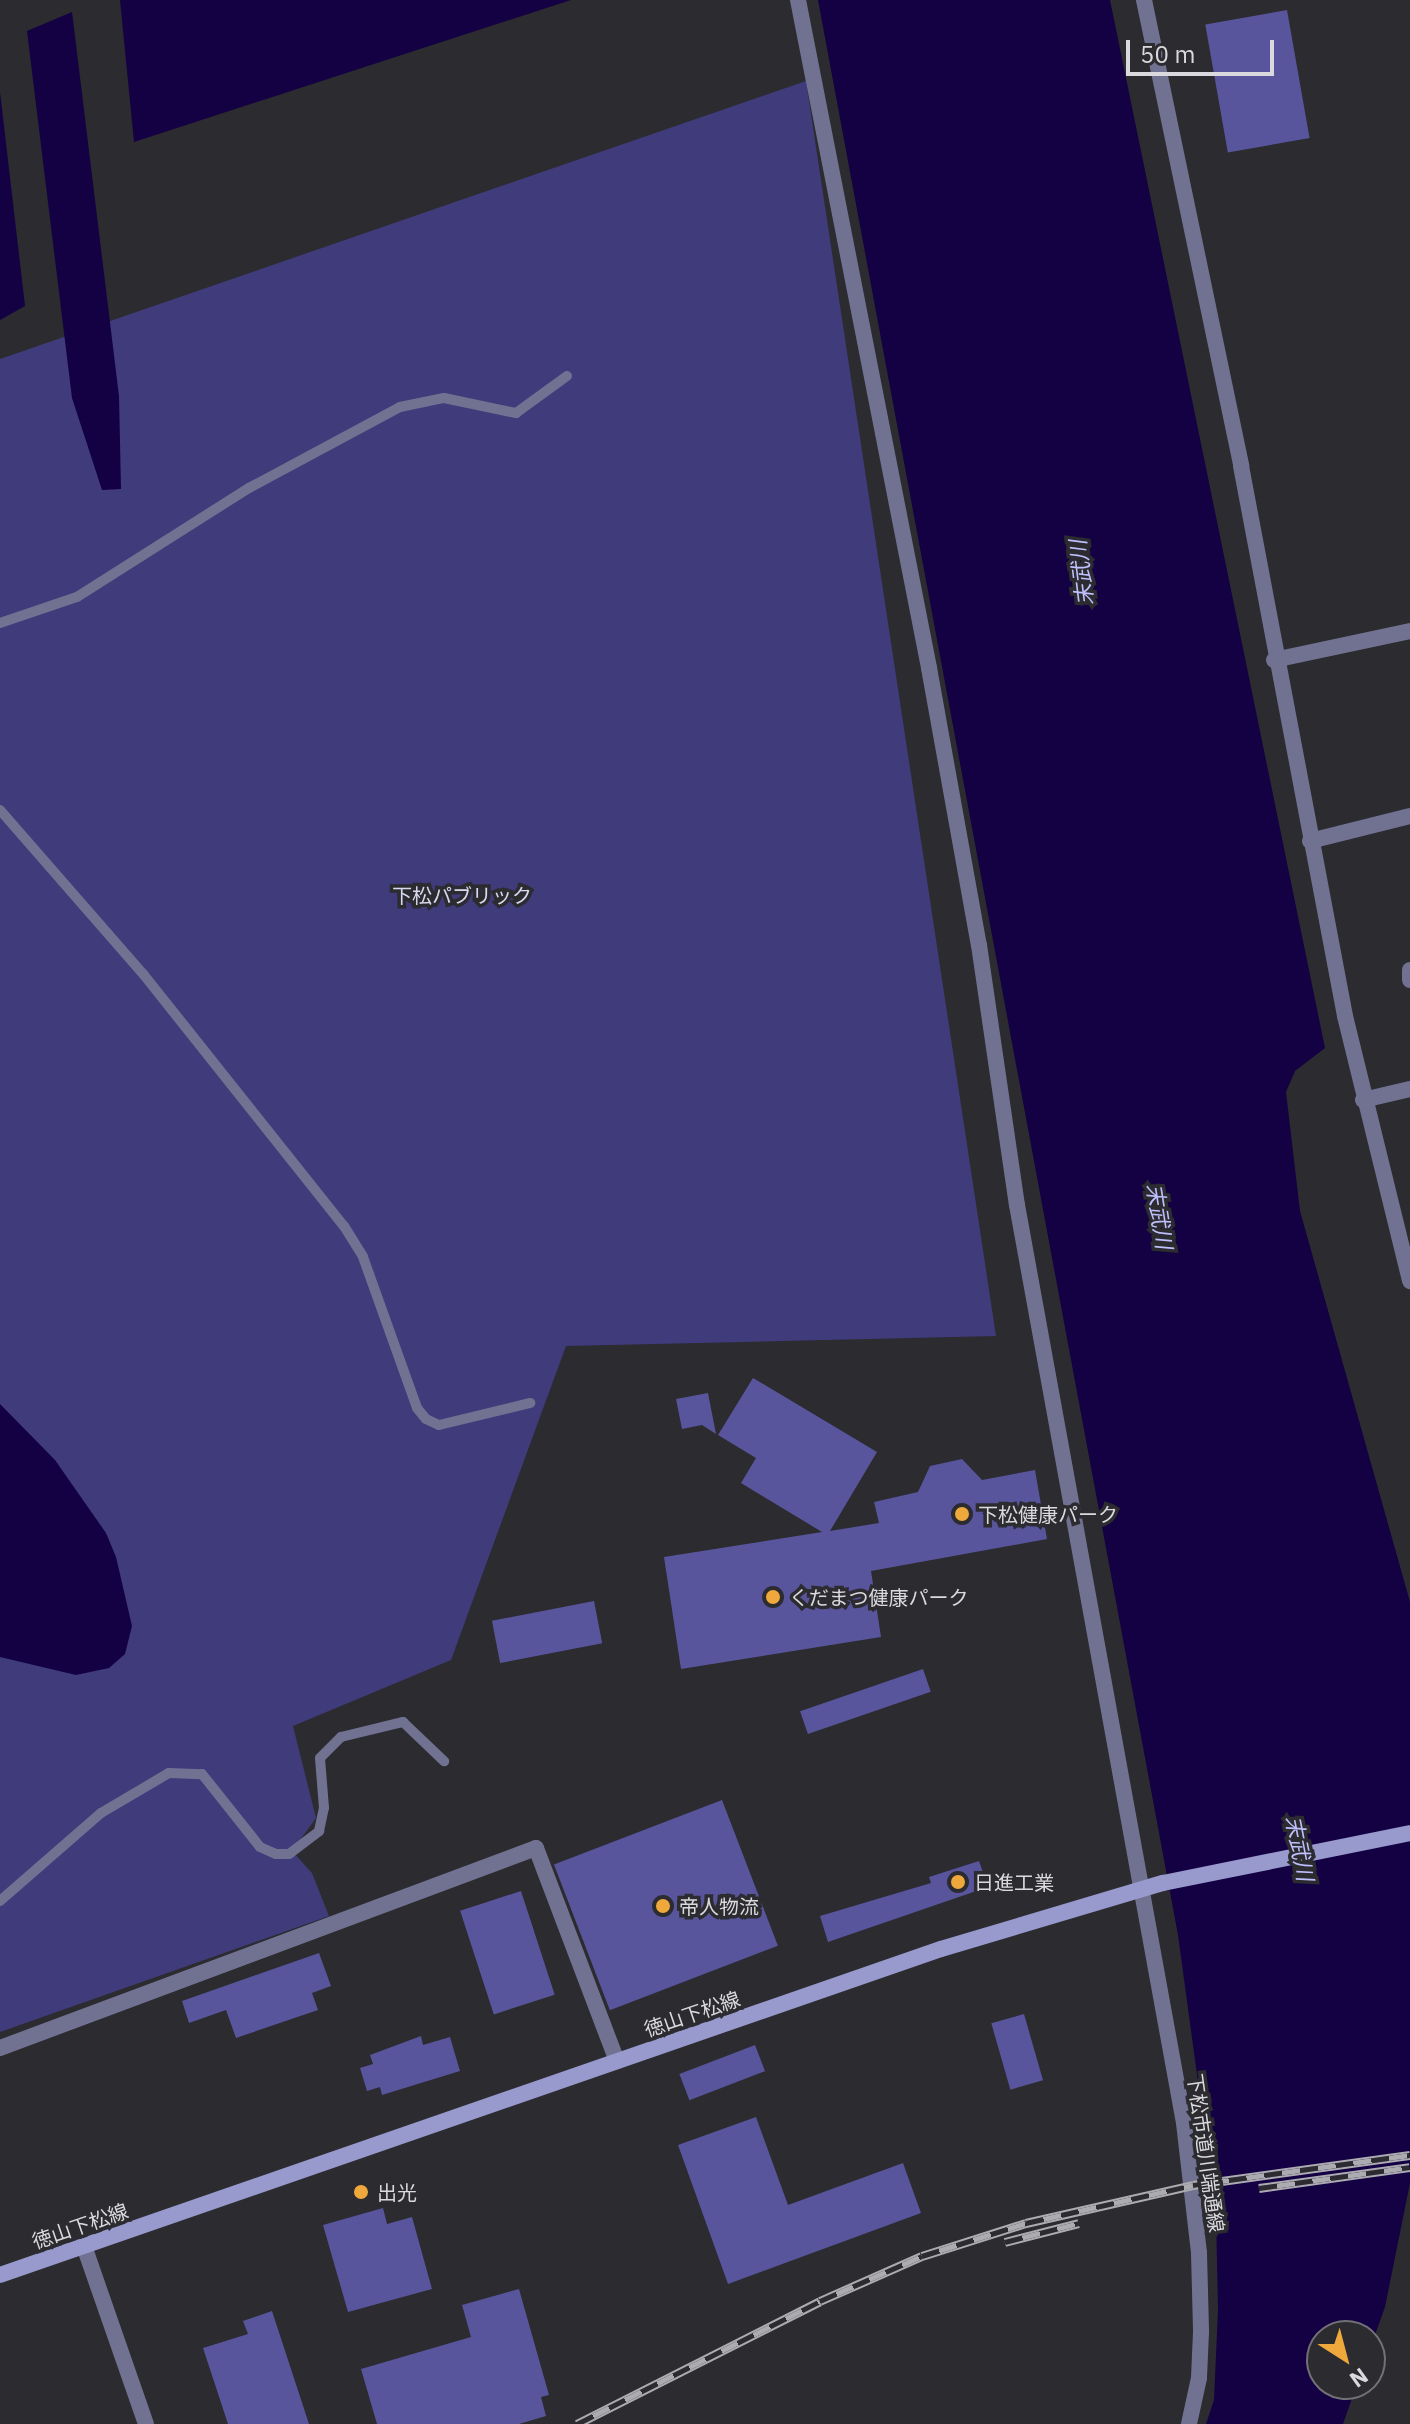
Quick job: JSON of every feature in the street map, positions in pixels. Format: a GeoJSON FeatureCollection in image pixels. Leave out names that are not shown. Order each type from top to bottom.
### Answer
{"type":"FeatureCollection","features":[{"type":"Feature","properties":{"kind":"main road","name":"徳山下松線"},"geometry":{"type":"LineString","coordinates":[[0,2275],[941,1949],[1163,1883],[1410,1833]]}},
{"type":"Feature","properties":{"kind":"street","name":"下松市道川端通線"},"geometry":{"type":"LineString","coordinates":[[798,0],[929,668],[979,945],[1021,1231],[1184,2123],[1199,2253],[1199,2378],[1189,2424]]}},
{"type":"Feature","properties":{"kind":"street"},"geometry":{"type":"LineString","coordinates":[[1144,0],[1241,466],[1274,660],[1363,1100],[1410,1281]]}},
{"type":"Feature","properties":{"kind":"street"},"geometry":{"type":"LineString","coordinates":[[1274,660],[1410,631]]}},
{"type":"Feature","properties":{"kind":"street"},"geometry":{"type":"LineString","coordinates":[[1310,841],[1410,816]]}},
{"type":"Feature","properties":{"kind":"street"},"geometry":{"type":"LineString","coordinates":[[1410,970],[1410,980]]}},
{"type":"Feature","properties":{"kind":"street"},"geometry":{"type":"LineString","coordinates":[[1363,1100],[1410,1089]]}},
{"type":"Feature","properties":{"kind":"street"},"geometry":{"type":"LineString","coordinates":[[0,2048],[536,1848],[617,2061]]}},
{"type":"Feature","properties":{"kind":"street"},"geometry":{"type":"LineString","coordinates":[[84,2246],[146,2424]]}},
{"type":"Feature","properties":{"kind":"lane"},"geometry":{"type":"LineString","coordinates":[[0,623],[77,597],[249,488],[400,407],[444,398],[516,413],[567,376]]}},
{"type":"Feature","properties":{"kind":"lane"},"geometry":{"type":"LineString","coordinates":[[0,810],[144,975],[344,1226],[363,1257],[417,1408],[426,1419],[439,1425],[530,1403]]}},
{"type":"Feature","properties":{"kind":"lane"},"geometry":{"type":"LineString","coordinates":[[0,1901],[101,1813],[169,1773],[202,1774],[260,1847],[289,1854],[319,1831],[324,1808],[320,1758],[327,1745],[399,1722],[444,1761]]}},
{"type":"Feature","properties":{"kind":"green space","name":"下松パブリック"},"geometry":{"type":"Polygon","coordinates":[[[806,81],[996,1336],[566,1346],[451,1660],[293,1726],[316,1818],[292,1851],[312,1873],[329,1916],[0,2032],[0,359],[806,81]]]}},
{"type":"Feature","properties":{"kind":"water"},"geometry":{"type":"Polygon","coordinates":[[[120,0],[571,0],[134,142],[120,0]]]}},
{"type":"Feature","properties":{"kind":"water","name":"末武川"},"geometry":{"type":"Polygon","coordinates":[[[818,0],[1110,0],[1325,1048],[1295,1071],[1286,1092],[1300,1211],[1410,1602],[1410,2183],[1380,2320],[1306,2320],[1306,2400],[1351,2400],[1343,2424],[1206,2424],[1214,2400],[1218,2310],[1216,2214],[1178,1935],[818,0]]]}},
{"type":"Feature","properties":{"kind":"water"},"geometry":{"type":"Polygon","coordinates":[[[72,12],[119,396],[121,489],[102,490],[72,398],[27,31],[72,12]]]}},
{"type":"Feature","properties":{"kind":"water"},"geometry":{"type":"Polygon","coordinates":[[[0,92],[25,306],[0,320],[0,92]]]}},
{"type":"Feature","properties":{"kind":"water"},"geometry":{"type":"Polygon","coordinates":[[[0,1404],[55,1460],[106,1533],[116,1557],[132,1626],[125,1654],[109,1668],[76,1675],[0,1657],[0,1404]]]}},
{"type":"Feature","properties":{"kind":"building"},"geometry":{"type":"Polygon","coordinates":[[[1287,10],[1310,138],[1228,152],[1205,24],[1287,10]]]}},
{"type":"Feature","properties":{"kind":"building"},"geometry":{"type":"Polygon","coordinates":[[[753,1378],[877,1452],[830,1531],[879,1523],[874,1502],[918,1492],[930,1466],[962,1459],[982,1480],[1035,1470],[1047,1539],[871,1571],[881,1637],[681,1669],[664,1557],[822,1532],[741,1483],[756,1458],[718,1435],[753,1378]]]}},
{"type":"Feature","properties":{"kind":"building"},"geometry":{"type":"Polygon","coordinates":[[[708,1393],[716,1434],[702,1425],[682,1429],[676,1399],[708,1393]]]}},
{"type":"Feature","properties":{"kind":"building"},"geometry":{"type":"Polygon","coordinates":[[[594,1601],[602,1643],[500,1663],[492,1621],[594,1601]]]}},
{"type":"Feature","properties":{"kind":"building"},"geometry":{"type":"Polygon","coordinates":[[[923,1669],[931,1692],[808,1734],[800,1711],[923,1669]]]}},
{"type":"Feature","properties":{"kind":"building","name":"帝人物流"},"geometry":{"type":"Polygon","coordinates":[[[722,1800],[778,1946],[610,2010],[554,1865],[722,1800]]]}},
{"type":"Feature","properties":{"kind":"building"},"geometry":{"type":"Polygon","coordinates":[[[979,1861],[988,1887],[828,1942],[820,1916],[931,1883],[929,1877],[979,1861]]]}},
{"type":"Feature","properties":{"kind":"building"},"geometry":{"type":"Polygon","coordinates":[[[521,1891],[555,1995],[494,2014],[460,1911],[521,1891]]]}},
{"type":"Feature","properties":{"kind":"building"},"geometry":{"type":"Polygon","coordinates":[[[319,1953],[331,1986],[312,1993],[318,2010],[236,2038],[226,2010],[189,2023],[182,2001],[319,1953]]]}},
{"type":"Feature","properties":{"kind":"building"},"geometry":{"type":"Polygon","coordinates":[[[1024,2014],[1043,2080],[1010,2090],[991,2023],[1024,2014]]]}},
{"type":"Feature","properties":{"kind":"building"},"geometry":{"type":"Polygon","coordinates":[[[421,2036],[423,2045],[450,2037],[460,2071],[382,2095],[380,2087],[367,2091],[360,2068],[373,2064],[370,2055],[421,2036]]]}},
{"type":"Feature","properties":{"kind":"building"},"geometry":{"type":"Polygon","coordinates":[[[755,2045],[765,2071],[689,2100],[679,2074],[755,2045]]]}},
{"type":"Feature","properties":{"kind":"building"},"geometry":{"type":"Polygon","coordinates":[[[756,2117],[788,2205],[903,2163],[921,2213],[728,2284],[678,2145],[756,2117]]]}},
{"type":"Feature","properties":{"kind":"building"},"geometry":{"type":"Polygon","coordinates":[[[383,2208],[387,2224],[412,2217],[432,2289],[348,2312],[323,2225],[383,2208]]]}},
{"type":"Feature","properties":{"kind":"building"},"geometry":{"type":"Polygon","coordinates":[[[519,2289],[549,2395],[541,2397],[546,2416],[519,2424],[377,2424],[361,2369],[471,2337],[462,2305],[519,2289]]]}},
{"type":"Feature","properties":{"kind":"building"},"geometry":{"type":"Polygon","coordinates":[[[272,2311],[309,2424],[228,2424],[203,2348],[248,2334],[243,2321],[272,2311]]]}},
{"type":"Feature","properties":{"kind":"railway"},"geometry":{"type":"LineString","coordinates":[[577,2424],[820,2301],[922,2256],[1026,2223],[1193,2185],[1410,2155]]}},
{"type":"Feature","properties":{"kind":"railway"},"geometry":{"type":"LineString","coordinates":[[1259,2188],[1410,2167]]}},
{"type":"Feature","properties":{"kind":"railway"},"geometry":{"type":"LineString","coordinates":[[1005,2242],[1079,2223]]}},
{"type":"Feature","properties":{"kind":"place","name":"下松健康パーク"},"geometry":{"type":"Point","coordinates":[962,1514]}},
{"type":"Feature","properties":{"kind":"place","name":"くだまつ健康パーク"},"geometry":{"type":"Point","coordinates":[773,1597]}},
{"type":"Feature","properties":{"kind":"place","name":"日進工業"},"geometry":{"type":"Point","coordinates":[958,1882]}},
{"type":"Feature","properties":{"kind":"place","name":"帝人物流"},"geometry":{"type":"Point","coordinates":[663,1906]}},
{"type":"Feature","properties":{"kind":"place","name":"出光"},"geometry":{"type":"Point","coordinates":[361,2192]}}]}
